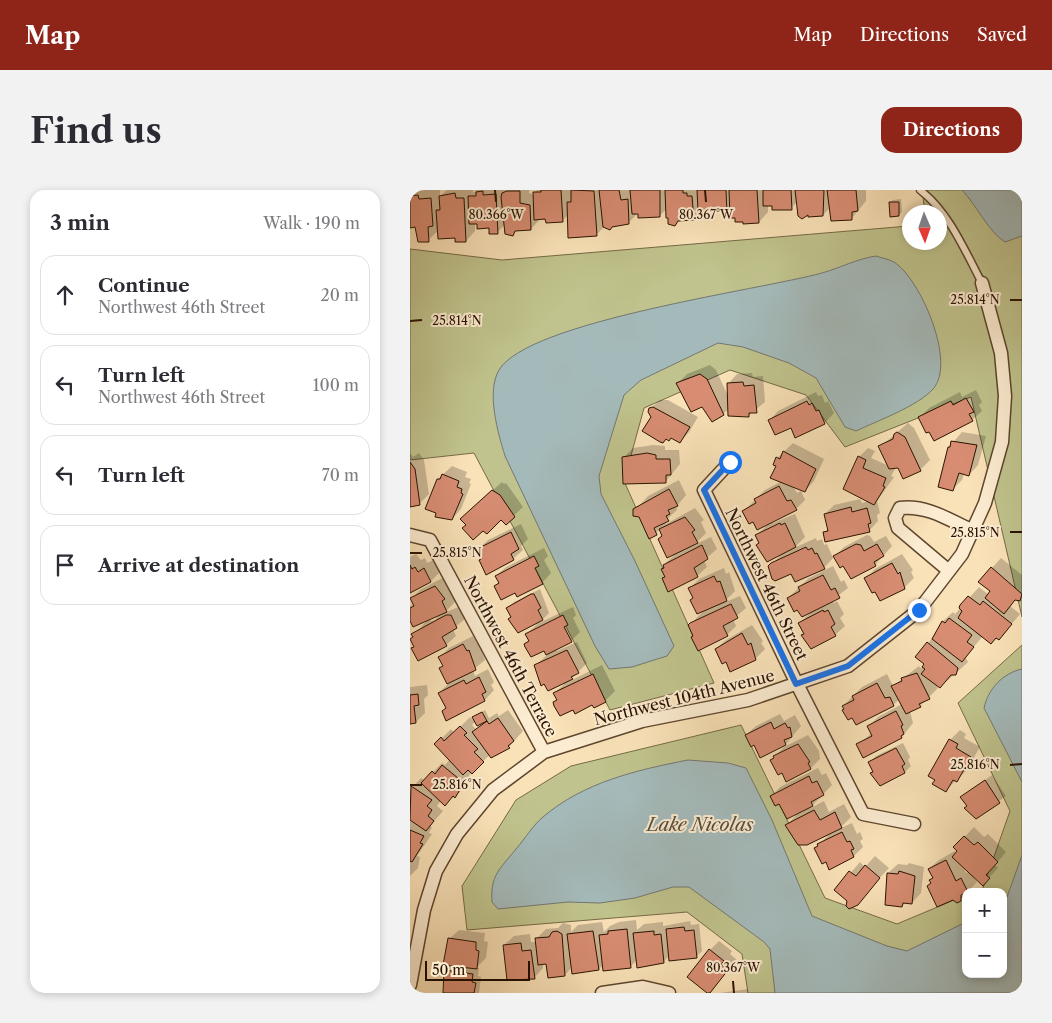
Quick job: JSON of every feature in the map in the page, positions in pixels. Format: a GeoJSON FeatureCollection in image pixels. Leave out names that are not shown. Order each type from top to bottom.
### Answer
{"type":"FeatureCollection","features":[{"type":"Feature","properties":{"kind":"street","name":"Northwest 104th Avenue"},"geometry":{"type":"LineString","coordinates":[[410,984],[424,910],[436,872],[457,834],[493,790],[544,752],[642,721],[748,700],[848,666],[919,610],[962,554],[985,503],[1002,442],[1005,396],[1001,353],[982,283]]}},
{"type":"Feature","properties":{"kind":"street","name":"Northwest 46th Street"},"geometry":{"type":"LineString","coordinates":[[730,462],[704,490],[796,684],[863,814],[914,824]]}},
{"type":"Feature","properties":{"kind":"street"},"geometry":{"type":"LineString","coordinates":[[949,571],[898,528],[895,518],[900,508],[915,506],[935,512],[973,531]]}},
{"type":"Feature","properties":{"kind":"street","name":"Northwest 46th Terrace"},"geometry":{"type":"LineString","coordinates":[[410,535],[430,540],[544,752]]}},
{"type":"Feature","properties":{"kind":"street"},"geometry":{"type":"LineString","coordinates":[[602,993],[643,987],[669,993]]}},
{"type":"Feature","properties":{"kind":"lane"},"geometry":{"type":"LineString","coordinates":[[920,190],[933,200],[962,243],[982,283]]}},
{"type":"Feature","properties":{"kind":"green space"},"geometry":{"type":"Polygon","coordinates":[[[922,190],[1022,190],[1022,617],[971,397],[845,447],[806,395],[730,370],[644,408],[624,481],[714,683],[610,710],[474,453],[410,460],[410,249],[502,260],[902,227],[902,250],[947,250],[947,205],[924,205],[922,190]]]}},
{"type":"Feature","properties":{"kind":"green space","name":"Lake Nicolas"},"geometry":{"type":"Polygon","coordinates":[[[1022,645],[1022,993],[748,993],[742,954],[687,912],[467,930],[462,886],[516,800],[571,766],[741,725],[825,898],[897,924],[962,897],[962,978],[1007,978],[1007,888],[983,888],[1010,811],[958,703],[1022,645]]]}},
{"type":"Feature","properties":{"kind":"water"},"geometry":{"type":"Polygon","coordinates":[[[962,190],[1022,190],[1022,236],[1005,242],[988,225],[962,190]]]}},
{"type":"Feature","properties":{"kind":"water"},"geometry":{"type":"Polygon","coordinates":[[[876,256],[894,262],[904,271],[924,302],[938,342],[941,360],[939,377],[933,389],[908,407],[856,431],[845,427],[816,378],[789,363],[743,347],[718,343],[641,380],[624,395],[599,476],[601,494],[635,561],[674,646],[667,656],[632,667],[609,669],[595,646],[505,456],[493,401],[493,389],[499,370],[519,352],[553,337],[598,322],[700,298],[822,273],[876,256]]]}},
{"type":"Feature","properties":{"kind":"water"},"geometry":{"type":"Polygon","coordinates":[[[1022,669],[1022,782],[984,708],[989,694],[997,683],[1009,674],[1022,669]]]}},
{"type":"Feature","properties":{"kind":"water","name":"Lake Nicolas"},"geometry":{"type":"Polygon","coordinates":[[[688,760],[728,763],[746,768],[772,820],[812,916],[887,946],[907,951],[962,924],[962,978],[1007,978],[1007,897],[1022,855],[1022,993],[775,993],[770,949],[764,942],[689,887],[673,887],[635,898],[600,903],[568,902],[498,909],[492,902],[494,879],[501,867],[543,817],[559,805],[593,786],[650,768],[688,760]]]}},
{"type":"Feature","properties":{"kind":"building"},"geometry":{"type":"Polygon","coordinates":[[[541,190],[561,190],[563,222],[546,223],[545,219],[534,220],[533,192],[541,192],[541,190]]]}},
{"type":"Feature","properties":{"kind":"building"},"geometry":{"type":"Polygon","coordinates":[[[571,190],[594,191],[597,236],[568,238],[567,202],[571,202],[571,190]]]}},
{"type":"Feature","properties":{"kind":"building"},"geometry":{"type":"Polygon","coordinates":[[[599,190],[619,190],[621,200],[628,199],[629,224],[612,227],[610,230],[603,227],[599,190]]]}},
{"type":"Feature","properties":{"kind":"building"},"geometry":{"type":"Polygon","coordinates":[[[630,190],[660,190],[660,217],[638,218],[638,214],[632,214],[630,190]]]}},
{"type":"Feature","properties":{"kind":"building"},"geometry":{"type":"Polygon","coordinates":[[[665,190],[683,190],[683,193],[687,193],[687,196],[692,196],[694,220],[678,221],[675,226],[668,224],[665,190]]]}},
{"type":"Feature","properties":{"kind":"building"},"geometry":{"type":"Polygon","coordinates":[[[697,190],[726,190],[727,212],[709,213],[709,210],[698,211],[697,190]]]}},
{"type":"Feature","properties":{"kind":"building"},"geometry":{"type":"Polygon","coordinates":[[[729,190],[757,190],[759,223],[743,224],[743,222],[735,222],[735,218],[730,218],[729,190]]]}},
{"type":"Feature","properties":{"kind":"building"},"geometry":{"type":"Polygon","coordinates":[[[763,190],[791,190],[792,210],[772,210],[772,206],[763,206],[763,190]]]}},
{"type":"Feature","properties":{"kind":"building"},"geometry":{"type":"Polygon","coordinates":[[[795,190],[824,190],[823,216],[808,217],[808,215],[802,219],[798,216],[795,190]]]}},
{"type":"Feature","properties":{"kind":"building"},"geometry":{"type":"Polygon","coordinates":[[[827,190],[856,190],[858,211],[852,212],[852,220],[831,221],[827,190]]]}},
{"type":"Feature","properties":{"kind":"building"},"geometry":{"type":"Polygon","coordinates":[[[483,191],[483,195],[496,194],[498,234],[489,234],[489,228],[477,229],[477,224],[469,224],[468,196],[476,196],[476,192],[483,191]]]}},
{"type":"Feature","properties":{"kind":"building"},"geometry":{"type":"Polygon","coordinates":[[[520,191],[520,203],[530,205],[531,230],[515,231],[513,236],[505,234],[501,197],[502,193],[520,191]]]}},
{"type":"Feature","properties":{"kind":"building"},"geometry":{"type":"Polygon","coordinates":[[[455,193],[456,198],[464,198],[466,242],[455,242],[455,238],[438,239],[436,210],[440,210],[439,196],[455,193]]]}},
{"type":"Feature","properties":{"kind":"building"},"geometry":{"type":"Polygon","coordinates":[[[418,195],[419,199],[431,198],[433,226],[428,227],[429,242],[418,242],[415,227],[410,228],[410,196],[418,195]]]}},
{"type":"Feature","properties":{"kind":"building"},"geometry":{"type":"Polygon","coordinates":[[[889,202],[899,202],[899,216],[890,217],[889,202]]]}},
{"type":"Feature","properties":{"kind":"building"},"geometry":{"type":"Polygon","coordinates":[[[700,374],[707,379],[724,415],[712,422],[702,407],[691,412],[676,383],[700,374]]]}},
{"type":"Feature","properties":{"kind":"building"},"geometry":{"type":"Polygon","coordinates":[[[743,382],[744,386],[754,385],[757,413],[749,413],[749,417],[728,416],[727,383],[743,382]]]}},
{"type":"Feature","properties":{"kind":"building"},"geometry":{"type":"Polygon","coordinates":[[[966,398],[974,412],[969,414],[973,421],[934,441],[929,432],[926,433],[918,417],[951,401],[953,405],[966,398]]]}},
{"type":"Feature","properties":{"kind":"building"},"geometry":{"type":"Polygon","coordinates":[[[807,401],[809,405],[812,403],[816,411],[819,410],[825,424],[795,438],[791,428],[775,435],[768,420],[807,401]]]}},
{"type":"Feature","properties":{"kind":"building"},"geometry":{"type":"Polygon","coordinates":[[[653,407],[690,427],[680,443],[671,438],[669,441],[666,439],[663,443],[642,431],[651,417],[648,412],[649,408],[653,407]]]}},
{"type":"Feature","properties":{"kind":"building"},"geometry":{"type":"Polygon","coordinates":[[[897,432],[905,437],[921,471],[903,479],[898,468],[889,469],[878,446],[893,439],[894,434],[897,432]]]}},
{"type":"Feature","properties":{"kind":"building"},"geometry":{"type":"Polygon","coordinates":[[[951,441],[977,445],[969,476],[959,473],[953,491],[938,487],[951,441]]]}},
{"type":"Feature","properties":{"kind":"building"},"geometry":{"type":"Polygon","coordinates":[[[783,451],[816,469],[805,492],[770,478],[776,466],[773,465],[776,457],[780,459],[783,451]]]}},
{"type":"Feature","properties":{"kind":"building"},"geometry":{"type":"Polygon","coordinates":[[[647,453],[656,455],[656,459],[670,459],[671,475],[666,475],[666,483],[623,484],[622,457],[647,453]]]}},
{"type":"Feature","properties":{"kind":"building"},"geometry":{"type":"Polygon","coordinates":[[[858,456],[866,460],[863,468],[886,478],[883,486],[885,487],[874,505],[843,489],[858,456]]]}},
{"type":"Feature","properties":{"kind":"building"},"geometry":{"type":"Polygon","coordinates":[[[410,462],[415,469],[420,505],[410,507],[410,462]]]}},
{"type":"Feature","properties":{"kind":"building"},"geometry":{"type":"Polygon","coordinates":[[[442,474],[459,481],[457,487],[462,489],[461,493],[463,494],[452,520],[435,517],[436,513],[425,509],[437,479],[440,479],[442,474]]]}},
{"type":"Feature","properties":{"kind":"building"},"geometry":{"type":"Polygon","coordinates":[[[779,486],[787,501],[791,500],[797,510],[757,530],[753,522],[749,524],[742,511],[756,503],[754,499],[779,486]]]}},
{"type":"Feature","properties":{"kind":"building"},"geometry":{"type":"Polygon","coordinates":[[[669,489],[678,506],[668,510],[670,514],[666,516],[669,521],[654,528],[657,535],[649,539],[639,517],[633,516],[633,509],[669,489]]]}},
{"type":"Feature","properties":{"kind":"building"},"geometry":{"type":"Polygon","coordinates":[[[492,490],[500,495],[515,517],[506,525],[501,520],[487,534],[483,531],[473,540],[462,528],[466,525],[460,519],[492,490]]]}},
{"type":"Feature","properties":{"kind":"building"},"geometry":{"type":"Polygon","coordinates":[[[851,507],[852,512],[867,508],[871,523],[868,524],[870,532],[825,542],[823,532],[828,531],[824,514],[851,507]]]}},
{"type":"Feature","properties":{"kind":"building"},"geometry":{"type":"Polygon","coordinates":[[[685,517],[695,530],[692,532],[698,543],[667,558],[658,539],[662,536],[659,529],[685,517]]]}},
{"type":"Feature","properties":{"kind":"building"},"geometry":{"type":"Polygon","coordinates":[[[780,523],[781,525],[785,523],[796,547],[767,562],[756,545],[759,543],[755,535],[780,523]]]}},
{"type":"Feature","properties":{"kind":"building"},"geometry":{"type":"Polygon","coordinates":[[[511,532],[519,549],[511,554],[514,560],[486,575],[479,560],[481,559],[477,549],[511,532]]]}},
{"type":"Feature","properties":{"kind":"building"},"geometry":{"type":"Polygon","coordinates":[[[856,544],[861,545],[864,551],[877,544],[884,556],[874,562],[876,566],[851,579],[843,566],[840,568],[833,556],[856,544]]]}},
{"type":"Feature","properties":{"kind":"building"},"geometry":{"type":"Polygon","coordinates":[[[702,545],[708,559],[694,568],[698,577],[668,592],[662,578],[665,577],[661,569],[664,568],[663,565],[702,545]]]}},
{"type":"Feature","properties":{"kind":"building"},"geometry":{"type":"Polygon","coordinates":[[[806,547],[808,550],[812,548],[815,554],[817,553],[825,569],[795,582],[791,574],[775,581],[772,579],[768,566],[771,563],[806,547]]]}},
{"type":"Feature","properties":{"kind":"building"},"geometry":{"type":"Polygon","coordinates":[[[534,556],[539,566],[535,568],[543,584],[517,597],[515,593],[501,600],[494,586],[499,583],[495,576],[534,556]]]}},
{"type":"Feature","properties":{"kind":"building"},"geometry":{"type":"Polygon","coordinates":[[[892,563],[898,574],[900,572],[905,589],[880,601],[875,592],[872,593],[864,578],[892,563]]]}},
{"type":"Feature","properties":{"kind":"building"},"geometry":{"type":"Polygon","coordinates":[[[410,565],[412,569],[415,567],[418,572],[424,568],[431,582],[410,593],[410,565]]]}},
{"type":"Feature","properties":{"kind":"building"},"geometry":{"type":"Polygon","coordinates":[[[991,567],[1022,594],[1020,601],[1015,600],[1004,614],[985,598],[990,591],[978,582],[991,567]]]}},
{"type":"Feature","properties":{"kind":"building"},"geometry":{"type":"Polygon","coordinates":[[[823,575],[831,590],[835,588],[840,598],[802,617],[797,610],[794,612],[787,598],[800,591],[798,587],[823,575]]]}},
{"type":"Feature","properties":{"kind":"building"},"geometry":{"type":"Polygon","coordinates":[[[714,576],[717,582],[720,581],[727,601],[697,614],[690,600],[693,598],[688,588],[714,576]]]}},
{"type":"Feature","properties":{"kind":"building"},"geometry":{"type":"Polygon","coordinates":[[[435,586],[445,599],[442,601],[447,612],[413,627],[410,621],[410,608],[414,606],[410,598],[435,586]]]}},
{"type":"Feature","properties":{"kind":"building"},"geometry":{"type":"Polygon","coordinates":[[[534,594],[541,608],[538,610],[543,620],[518,633],[508,619],[511,617],[506,608],[534,594]]]}},
{"type":"Feature","properties":{"kind":"building"},"geometry":{"type":"Polygon","coordinates":[[[968,596],[980,605],[983,601],[1012,624],[999,640],[996,638],[991,644],[958,618],[962,611],[959,608],[960,605],[968,596]]]}},
{"type":"Feature","properties":{"kind":"building"},"geometry":{"type":"Polygon","coordinates":[[[731,604],[738,618],[723,626],[728,636],[698,651],[691,637],[693,636],[688,625],[731,604]]]}},
{"type":"Feature","properties":{"kind":"building"},"geometry":{"type":"Polygon","coordinates":[[[823,610],[824,612],[828,610],[835,624],[831,627],[836,636],[811,649],[801,635],[804,634],[798,623],[823,610]]]}},
{"type":"Feature","properties":{"kind":"building"},"geometry":{"type":"Polygon","coordinates":[[[446,615],[451,615],[457,628],[442,637],[447,646],[418,661],[411,648],[414,647],[410,639],[413,637],[411,634],[446,615]]]}},
{"type":"Feature","properties":{"kind":"building"},"geometry":{"type":"Polygon","coordinates":[[[563,615],[568,625],[564,627],[572,642],[546,655],[544,651],[531,657],[524,644],[529,641],[525,634],[563,615]]]}},
{"type":"Feature","properties":{"kind":"building"},"geometry":{"type":"Polygon","coordinates":[[[949,618],[972,635],[967,642],[974,647],[962,662],[932,639],[942,621],[945,623],[949,618]]]}},
{"type":"Feature","properties":{"kind":"building"},"geometry":{"type":"Polygon","coordinates":[[[742,633],[748,645],[751,643],[756,660],[730,672],[726,662],[722,664],[715,649],[742,633]]]}},
{"type":"Feature","properties":{"kind":"building"},"geometry":{"type":"Polygon","coordinates":[[[927,642],[958,668],[956,675],[951,675],[940,688],[921,674],[925,669],[922,667],[924,664],[915,657],[927,642]]]}},
{"type":"Feature","properties":{"kind":"building"},"geometry":{"type":"Polygon","coordinates":[[[463,644],[467,651],[469,650],[476,670],[447,684],[439,668],[443,666],[438,657],[463,644]]]}},
{"type":"Feature","properties":{"kind":"building"},"geometry":{"type":"Polygon","coordinates":[[[567,650],[579,673],[571,677],[573,679],[548,691],[544,684],[541,686],[534,665],[567,650]]]}},
{"type":"Feature","properties":{"kind":"building"},"geometry":{"type":"Polygon","coordinates":[[[917,673],[930,699],[919,704],[921,707],[906,714],[891,686],[902,681],[901,678],[917,673]]]}},
{"type":"Feature","properties":{"kind":"building"},"geometry":{"type":"Polygon","coordinates":[[[593,674],[606,702],[594,708],[592,705],[575,714],[573,710],[560,716],[554,706],[553,702],[557,700],[553,693],[593,674]]]}},
{"type":"Feature","properties":{"kind":"building"},"geometry":{"type":"Polygon","coordinates":[[[479,677],[486,692],[482,694],[485,701],[446,721],[442,711],[446,708],[438,693],[464,680],[466,684],[479,677]]]}},
{"type":"Feature","properties":{"kind":"building"},"geometry":{"type":"Polygon","coordinates":[[[877,683],[885,698],[890,697],[894,706],[856,725],[852,718],[848,720],[842,710],[844,709],[842,706],[854,700],[852,696],[877,683]]]}},
{"type":"Feature","properties":{"kind":"building"},"geometry":{"type":"Polygon","coordinates":[[[418,694],[419,705],[414,706],[416,723],[410,724],[410,695],[418,694]]]}},
{"type":"Feature","properties":{"kind":"building"},"geometry":{"type":"Polygon","coordinates":[[[896,711],[903,725],[901,726],[904,734],[901,736],[902,738],[863,758],[856,744],[872,736],[867,726],[896,711]]]}},
{"type":"Feature","properties":{"kind":"building"},"geometry":{"type":"Polygon","coordinates":[[[482,712],[487,721],[477,726],[472,717],[482,712]]]}},
{"type":"Feature","properties":{"kind":"building"},"geometry":{"type":"Polygon","coordinates":[[[498,718],[514,741],[508,746],[510,748],[491,758],[472,732],[487,721],[489,724],[498,718]]]}},
{"type":"Feature","properties":{"kind":"building"},"geometry":{"type":"Polygon","coordinates":[[[771,722],[774,729],[785,723],[788,728],[790,727],[792,737],[784,740],[786,745],[760,758],[754,745],[751,747],[745,735],[771,722]]]}},
{"type":"Feature","properties":{"kind":"building"},"geometry":{"type":"Polygon","coordinates":[[[460,726],[467,733],[464,735],[478,749],[474,752],[484,762],[472,774],[468,770],[463,775],[434,744],[441,737],[444,741],[460,726]]]}},
{"type":"Feature","properties":{"kind":"building"},"geometry":{"type":"Polygon","coordinates":[[[949,739],[958,744],[956,748],[971,757],[957,782],[953,780],[946,792],[932,784],[935,780],[928,776],[949,739]]]}},
{"type":"Feature","properties":{"kind":"building"},"geometry":{"type":"Polygon","coordinates":[[[798,744],[810,762],[808,763],[811,769],[786,782],[782,773],[778,775],[770,760],[774,758],[773,756],[798,744]]]}},
{"type":"Feature","properties":{"kind":"building"},"geometry":{"type":"Polygon","coordinates":[[[896,748],[905,764],[902,766],[905,773],[880,786],[870,773],[873,772],[868,762],[896,748]]]}},
{"type":"Feature","properties":{"kind":"building"},"geometry":{"type":"Polygon","coordinates":[[[442,765],[464,783],[455,798],[453,796],[445,806],[421,783],[432,771],[435,774],[442,765]]]}},
{"type":"Feature","properties":{"kind":"building"},"geometry":{"type":"Polygon","coordinates":[[[809,776],[812,783],[817,781],[824,795],[811,802],[813,806],[787,819],[779,804],[775,806],[770,796],[809,776]]]}},
{"type":"Feature","properties":{"kind":"building"},"geometry":{"type":"Polygon","coordinates":[[[985,780],[1000,803],[976,819],[964,808],[967,806],[960,797],[985,780]]]}},
{"type":"Feature","properties":{"kind":"building"},"geometry":{"type":"Polygon","coordinates":[[[411,786],[432,800],[427,806],[432,810],[428,816],[434,821],[426,831],[410,820],[411,786]]]}},
{"type":"Feature","properties":{"kind":"building"},"geometry":{"type":"Polygon","coordinates":[[[814,810],[820,820],[835,812],[842,828],[807,845],[798,845],[785,825],[814,810]]]}},
{"type":"Feature","properties":{"kind":"building"},"geometry":{"type":"Polygon","coordinates":[[[410,830],[424,836],[420,843],[423,844],[412,862],[410,861],[410,830]]]}},
{"type":"Feature","properties":{"kind":"building"},"geometry":{"type":"Polygon","coordinates":[[[842,832],[847,842],[850,841],[854,849],[851,850],[854,857],[829,870],[826,862],[822,864],[814,848],[818,846],[817,844],[842,832]]]}},
{"type":"Feature","properties":{"kind":"building"},"geometry":{"type":"Polygon","coordinates":[[[964,836],[974,845],[978,842],[998,862],[986,875],[990,878],[983,886],[952,857],[957,851],[953,847],[964,836]]]}},
{"type":"Feature","properties":{"kind":"building"},"geometry":{"type":"Polygon","coordinates":[[[946,860],[956,881],[961,878],[966,888],[962,888],[961,901],[957,903],[953,900],[937,907],[927,886],[931,883],[929,880],[933,878],[928,869],[946,860]]]}},
{"type":"Feature","properties":{"kind":"building"},"geometry":{"type":"Polygon","coordinates":[[[865,865],[880,878],[858,905],[849,909],[846,906],[847,901],[834,890],[849,871],[856,876],[865,865]]]}},
{"type":"Feature","properties":{"kind":"building"},"geometry":{"type":"Polygon","coordinates":[[[899,871],[915,876],[912,904],[903,903],[902,907],[885,905],[887,873],[898,874],[899,871]]]}},
{"type":"Feature","properties":{"kind":"building"},"geometry":{"type":"Polygon","coordinates":[[[684,927],[685,931],[694,930],[697,958],[669,961],[666,929],[684,927]]]}},
{"type":"Feature","properties":{"kind":"building"},"geometry":{"type":"Polygon","coordinates":[[[627,929],[631,968],[603,971],[599,935],[608,934],[608,931],[627,929]]]}},
{"type":"Feature","properties":{"kind":"building"},"geometry":{"type":"Polygon","coordinates":[[[557,931],[562,934],[565,976],[548,978],[546,964],[538,965],[535,938],[549,937],[552,932],[557,931]]]}},
{"type":"Feature","properties":{"kind":"building"},"geometry":{"type":"Polygon","coordinates":[[[593,931],[599,970],[572,974],[567,934],[593,931]]]}},
{"type":"Feature","properties":{"kind":"building"},"geometry":{"type":"Polygon","coordinates":[[[654,931],[654,935],[661,934],[664,963],[637,968],[633,933],[654,931]]]}},
{"type":"Feature","properties":{"kind":"building"},"geometry":{"type":"Polygon","coordinates":[[[448,938],[476,942],[476,950],[479,951],[477,969],[443,965],[448,938]]]}},
{"type":"Feature","properties":{"kind":"building"},"geometry":{"type":"Polygon","coordinates":[[[521,943],[522,951],[531,950],[535,979],[507,980],[503,945],[521,943]]]}},
{"type":"Feature","properties":{"kind":"building"},"geometry":{"type":"Polygon","coordinates":[[[709,949],[724,961],[721,964],[728,970],[710,993],[707,993],[687,977],[709,949]]]}},
{"type":"Feature","properties":{"kind":"building"},"geometry":{"type":"Polygon","coordinates":[[[444,970],[473,974],[472,982],[476,983],[474,993],[443,993],[444,970]]]}},
{"type":"Feature","properties":{"kind":"route"},"geometry":{"type":"LineString","coordinates":[[730,462],[704,490],[796,684],[848,666],[919,610]]}}]}
